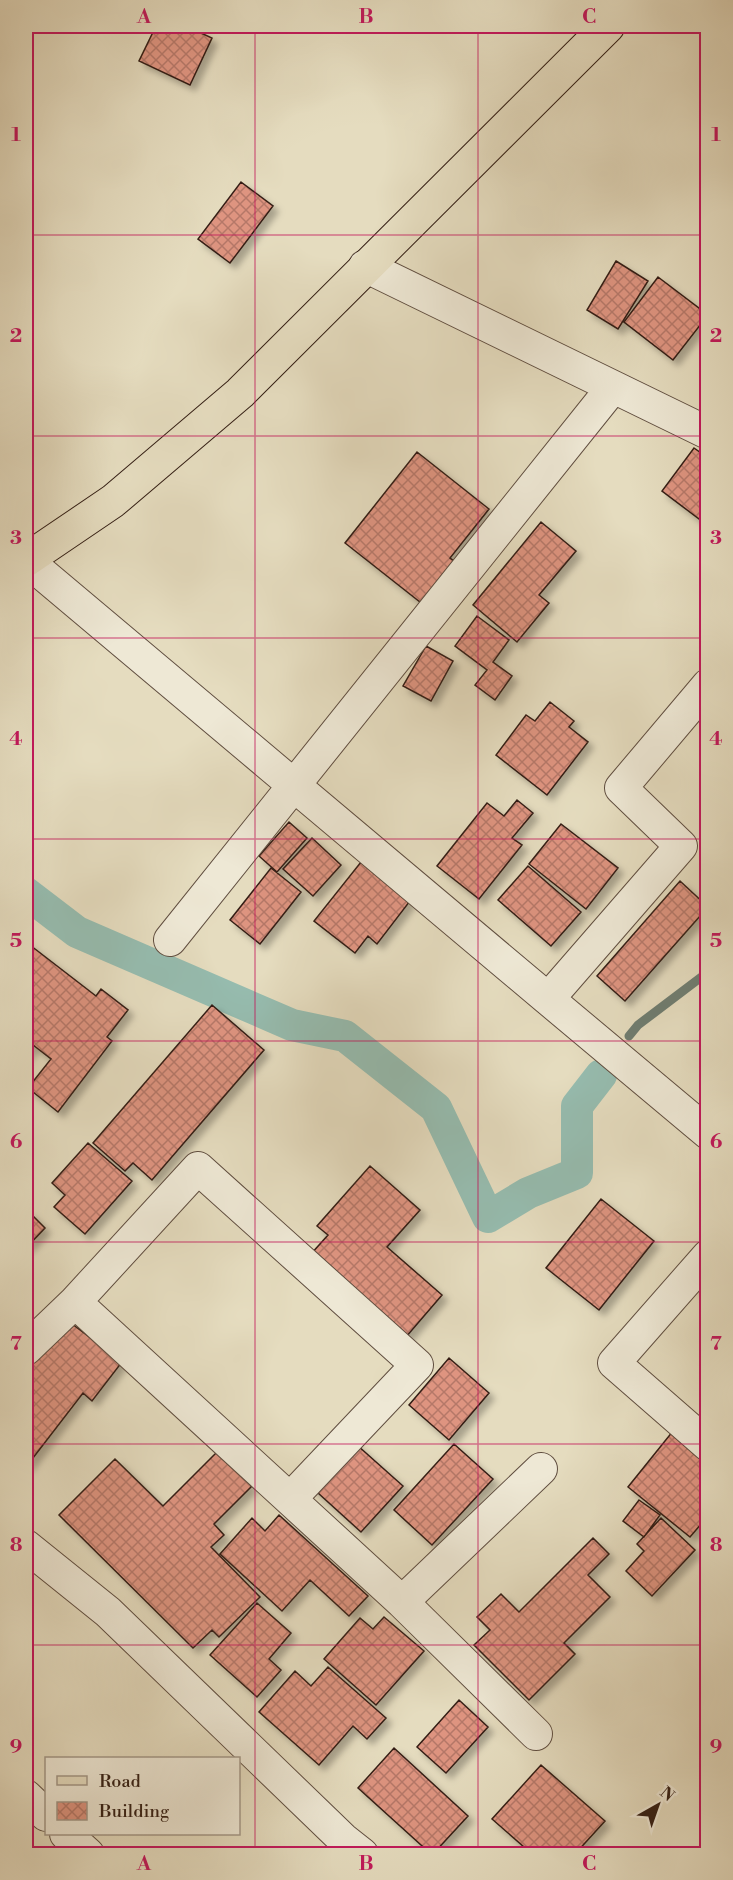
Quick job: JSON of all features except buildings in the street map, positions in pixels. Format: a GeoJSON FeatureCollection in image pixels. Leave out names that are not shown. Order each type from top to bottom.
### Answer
{"type":"FeatureCollection","features":[{"type":"Feature","properties":{"kind":"main road"},"geometry":{"type":"LineString","coordinates":[[26,560],[113,501],[240,393],[608,26]]}},
{"type":"Feature","properties":{"kind":"street"},"geometry":{"type":"LineString","coordinates":[[365,266],[708,433]]}},
{"type":"Feature","properties":{"kind":"street"},"geometry":{"type":"LineString","coordinates":[[170,940],[613,387]]}},
{"type":"Feature","properties":{"kind":"street"},"geometry":{"type":"LineString","coordinates":[[26,560],[708,1133]]}},
{"type":"Feature","properties":{"kind":"street"},"geometry":{"type":"LineString","coordinates":[[548,999],[681,846],[621,788],[708,685]]}},
{"type":"Feature","properties":{"kind":"street"},"geometry":{"type":"LineString","coordinates":[[26,1349],[75,1302],[198,1168],[417,1365],[290,1499]]}},
{"type":"Feature","properties":{"kind":"street"},"geometry":{"type":"LineString","coordinates":[[708,1256],[614,1363],[708,1445]]}},
{"type":"Feature","properties":{"kind":"street"},"geometry":{"type":"LineString","coordinates":[[75,1302],[402,1602],[536,1734]]}},
{"type":"Feature","properties":{"kind":"street"},"geometry":{"type":"LineString","coordinates":[[402,1602],[542,1469]]}},
{"type":"Feature","properties":{"kind":"street"},"geometry":{"type":"LineString","coordinates":[[26,1546],[108,1612],[343,1839],[362,1854]]}},
{"type":"Feature","properties":{"kind":"street"},"geometry":{"type":"LineString","coordinates":[[26,1796],[45,1814]]}},
{"type":"Feature","properties":{"kind":"street"},"geometry":{"type":"LineString","coordinates":[[68,1835],[88,1854]]}},
{"type":"Feature","properties":{"kind":"waterway"},"geometry":{"type":"LineString","coordinates":[[26,893],[77,932],[292,1025],[345,1036],[436,1108],[488,1217],[528,1193],[577,1173],[577,1106],[601,1075]]}},
{"type":"Feature","properties":{"kind":"waterway"},"geometry":{"type":"LineString","coordinates":[[629,1036],[638,1025],[708,972]]}}]}
